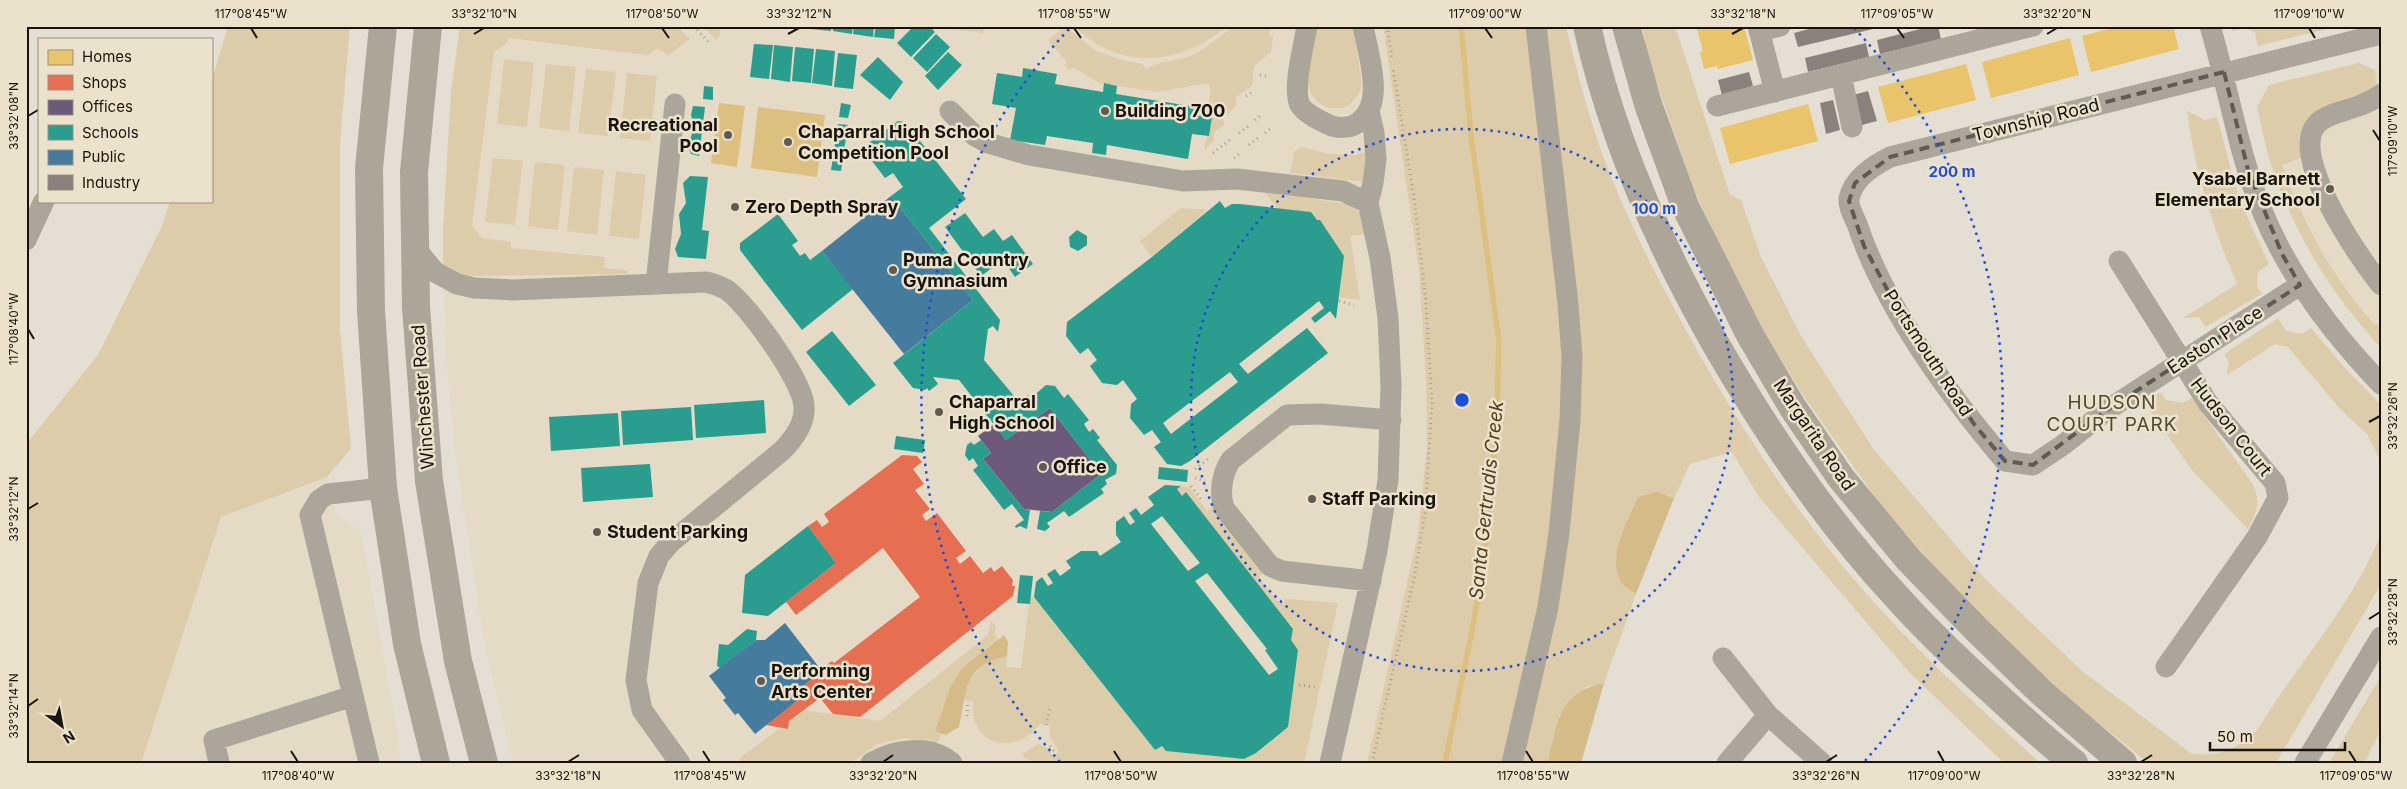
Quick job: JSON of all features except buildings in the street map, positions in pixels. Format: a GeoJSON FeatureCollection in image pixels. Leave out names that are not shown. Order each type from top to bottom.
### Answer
{"type":"FeatureCollection","features":[{"type":"Feature","properties":{"kind":"main road"},"geometry":{"type":"LineString","coordinates":[[383,26],[369,168],[371,311],[383,488],[407,644],[436,763]]}},
{"type":"Feature","properties":{"kind":"main road","name":"Winchester Road"},"geometry":{"type":"LineString","coordinates":[[428,26],[414,172],[416,307],[429,481],[458,661],[484,763]]}},
{"type":"Feature","properties":{"kind":"main road","name":"Margarita Road"},"geometry":{"type":"LineString","coordinates":[[1587,26],[1595,63],[1616,134],[1644,202],[1689,296],[1742,389],[1792,466],[1843,535],[1896,596],[1959,660],[2049,743],[2074,763]]}},
{"type":"Feature","properties":{"kind":"main road","name":"Margarita Road"},"geometry":{"type":"LineString","coordinates":[[1626,26],[1648,104],[1685,206],[1750,335],[1793,408],[1841,478],[1909,560],[1976,630],[2042,693],[2123,763]]}},
{"type":"Feature","properties":{"kind":"street"},"geometry":{"type":"LineString","coordinates":[[1307,26],[1298,84],[1301,106],[1307,112],[1334,126],[1351,127],[1361,122],[1369,111]]}},
{"type":"Feature","properties":{"kind":"street"},"geometry":{"type":"LineString","coordinates":[[1330,763],[1371,581],[1388,480],[1391,420],[1388,318],[1375,232],[1368,203],[1374,183],[1376,159],[1369,111],[1374,88],[1363,26]]}},
{"type":"Feature","properties":{"kind":"street"},"geometry":{"type":"LineString","coordinates":[[1512,763],[1548,607],[1559,533],[1570,420],[1572,357],[1568,304],[1536,26]]}},
{"type":"Feature","properties":{"kind":"street"},"geometry":{"type":"LineString","coordinates":[[1775,92],[1759,29],[1780,26]]}},
{"type":"Feature","properties":{"kind":"street"},"geometry":{"type":"LineString","coordinates":[[1717,106],[1841,75],[1986,32],[2033,26]]}},
{"type":"Feature","properties":{"kind":"street"},"geometry":{"type":"LineString","coordinates":[[2210,26],[2224,72],[2248,170],[2262,212],[2300,285],[2348,349],[2381,384]]}},
{"type":"Feature","properties":{"kind":"street","name":"Township Road"},"geometry":{"type":"LineString","coordinates":[[1855,182],[1874,165],[1890,157],[2224,72],[2379,41]]}},
{"type":"Feature","properties":{"kind":"street"},"geometry":{"type":"LineString","coordinates":[[1841,75],[1852,127]]}},
{"type":"Feature","properties":{"kind":"street"},"geometry":{"type":"LineString","coordinates":[[2381,94],[2372,102],[2324,119],[2316,124],[2310,144],[2310,157],[2328,203],[2361,260],[2381,285]]}},
{"type":"Feature","properties":{"kind":"street"},"geometry":{"type":"LineString","coordinates":[[656,284],[675,104]]}},
{"type":"Feature","properties":{"kind":"street"},"geometry":{"type":"LineString","coordinates":[[950,111],[976,136],[988,143],[1029,155],[1183,182],[1237,179],[1343,191],[1368,203]]}},
{"type":"Feature","properties":{"kind":"street","name":"Portsmouth Road"},"geometry":{"type":"LineString","coordinates":[[1855,182],[1849,201],[1864,246],[1904,321],[1974,424],[2005,460],[2033,465]]}},
{"type":"Feature","properties":{"kind":"street"},"geometry":{"type":"LineString","coordinates":[[26,240],[44,202]]}},
{"type":"Feature","properties":{"kind":"street"},"geometry":{"type":"LineString","coordinates":[[415,248],[435,272],[457,284],[474,288],[513,290],[706,282],[716,284],[728,291],[742,304],[793,374],[803,396],[805,408],[796,436],[783,450],[670,543],[659,556],[648,583],[636,680],[638,697],[642,710],[651,725],[680,763]]}},
{"type":"Feature","properties":{"kind":"street","name":"Hudson Court"},"geometry":{"type":"LineString","coordinates":[[2119,261],[2208,404],[2275,483],[2278,498],[2257,537],[2166,667]]}},
{"type":"Feature","properties":{"kind":"street","name":"Easton Place"},"geometry":{"type":"LineString","coordinates":[[2033,465],[2106,410],[2300,285]]}},
{"type":"Feature","properties":{"kind":"street"},"geometry":{"type":"LineString","coordinates":[[1371,581],[1282,571],[1270,566],[1224,508],[1221,499],[1226,468],[1231,460],[1287,415],[1320,414],[1391,420]]}},
{"type":"Feature","properties":{"kind":"street"},"geometry":{"type":"LineString","coordinates":[[369,763],[310,515],[319,500],[328,494],[383,488]]}},
{"type":"Feature","properties":{"kind":"street"},"geometry":{"type":"LineString","coordinates":[[2305,763],[2381,637]]}},
{"type":"Feature","properties":{"kind":"street"},"geometry":{"type":"LineString","coordinates":[[1722,658],[1768,715],[1821,762]]}},
{"type":"Feature","properties":{"kind":"street"},"geometry":{"type":"LineString","coordinates":[[220,763],[214,740],[353,696]]}},
{"type":"Feature","properties":{"kind":"street"},"geometry":{"type":"LineString","coordinates":[[1727,763],[1768,715]]}},
{"type":"Feature","properties":{"kind":"street"},"geometry":{"type":"LineString","coordinates":[[871,763],[884,756],[906,750],[933,753],[952,763]]}},
{"type":"Feature","properties":{"kind":"path"},"geometry":{"type":"LineString","coordinates":[[694,26],[710,44]]}},
{"type":"Feature","properties":{"kind":"path"},"geometry":{"type":"LineString","coordinates":[[1260,75],[1266,76]]}},
{"type":"Feature","properties":{"kind":"path"},"geometry":{"type":"LineString","coordinates":[[1246,96],[1252,91]]}},
{"type":"Feature","properties":{"kind":"path"},"geometry":{"type":"LineString","coordinates":[[1255,120],[1262,114]]}},
{"type":"Feature","properties":{"kind":"path"},"geometry":{"type":"LineString","coordinates":[[1239,133],[1250,125]]}},
{"type":"Feature","properties":{"kind":"path"},"geometry":{"type":"LineString","coordinates":[[1265,133],[1272,127]]}},
{"type":"Feature","properties":{"kind":"path"},"geometry":{"type":"LineString","coordinates":[[1249,145],[1259,137]]}},
{"type":"Feature","properties":{"kind":"path"},"geometry":{"type":"LineString","coordinates":[[1213,153],[1232,138]]}},
{"type":"Feature","properties":{"kind":"path"},"geometry":{"type":"LineString","coordinates":[[1234,158],[1242,152]]}},
{"type":"Feature","properties":{"kind":"path"},"geometry":{"type":"LineString","coordinates":[[1339,302],[1354,305]]}},
{"type":"Feature","properties":{"kind":"path"},"geometry":{"type":"LineString","coordinates":[[1195,469],[1208,459],[1214,459]]}},
{"type":"Feature","properties":{"kind":"path"},"geometry":{"type":"LineString","coordinates":[[1191,486],[1204,504],[1208,504]]}},
{"type":"Feature","properties":{"kind":"path"},"geometry":{"type":"LineString","coordinates":[[1299,685],[1316,687]]}},
{"type":"Feature","properties":{"kind":"path"},"geometry":{"type":"LineString","coordinates":[[967,716],[968,701]]}},
{"type":"Feature","properties":{"kind":"path"},"geometry":{"type":"LineString","coordinates":[[1046,725],[1050,709]]}},
{"type":"Feature","properties":{"kind":"path"},"geometry":{"type":"LineString","coordinates":[[1050,746],[1056,754]]}},
{"type":"Feature","properties":{"kind":"highlighted area"},"geometry":{"type":"Polygon","coordinates":[[[2224,72],[2248,170],[2282,254],[2300,285],[2107,410],[2033,465],[2005,461],[1974,424],[1904,321],[1864,246],[1849,201],[1855,183],[1890,157],[2224,72]]]}},
{"type":"Feature","properties":{"kind":"shaded area"},"geometry":{"type":"Polygon","coordinates":[[[228,26],[350,26],[340,143],[340,330],[351,449],[327,477],[221,517],[141,763],[26,763],[26,444],[98,355],[162,226],[170,202],[212,202],[212,80],[228,26]]]}},
{"type":"Feature","properties":{"kind":"shaded area","name":"Chaparral High School"},"geometry":{"type":"Polygon","coordinates":[[[460,26],[1383,26],[1419,270],[1426,380],[1427,445],[1418,534],[1367,763],[513,763],[485,646],[455,452],[445,342],[443,229],[451,92],[460,26]]]}},
{"type":"Feature","properties":{"kind":"shaded area"},"geometry":{"type":"Polygon","coordinates":[[[460,26],[677,26],[690,39],[667,56],[664,52],[656,49],[648,55],[508,38],[507,43],[494,52],[472,225],[482,238],[511,242],[511,248],[605,257],[604,268],[627,270],[627,274],[461,276],[443,266],[443,229],[451,92],[460,26]]]}},
{"type":"Feature","properties":{"kind":"shaded area"},"geometry":{"type":"Polygon","coordinates":[[[703,26],[720,26],[720,36],[716,40],[703,26]]]}},
{"type":"Feature","properties":{"kind":"shaded area"},"geometry":{"type":"Polygon","coordinates":[[[951,26],[984,26],[983,33],[951,29],[951,26]]]}},
{"type":"Feature","properties":{"kind":"shaded area"},"geometry":{"type":"Polygon","coordinates":[[[1065,26],[1096,51],[1122,60],[1142,64],[1147,69],[1153,65],[1187,57],[1199,52],[1234,26],[1270,26],[1269,35],[1273,36],[1271,52],[1254,66],[1252,86],[1236,97],[1236,107],[1223,118],[1224,125],[1214,132],[1214,141],[1204,149],[1212,118],[1207,117],[1211,88],[1207,83],[1158,92],[1099,83],[1073,67],[1070,70],[1064,65],[1067,62],[1048,40],[1065,26]]]}},
{"type":"Feature","properties":{"kind":"shaded area"},"geometry":{"type":"Polygon","coordinates":[[[1074,26],[1228,26],[1210,39],[1190,49],[1171,55],[1151,58],[1111,51],[1092,41],[1074,26]]]}},
{"type":"Feature","properties":{"kind":"shaded area"},"geometry":{"type":"Polygon","coordinates":[[[1316,26],[1352,26],[1360,67],[1361,87],[1356,98],[1341,108],[1323,105],[1315,99],[1310,90],[1307,79],[1308,67],[1316,26]]]}},
{"type":"Feature","properties":{"kind":"shaded area"},"geometry":{"type":"Polygon","coordinates":[[[1383,26],[1566,26],[1594,130],[1623,205],[1641,244],[1702,360],[1748,436],[1825,544],[1882,611],[1939,670],[2040,763],[2004,763],[1908,671],[1759,497],[1732,452],[1690,464],[1674,498],[1657,492],[1621,583],[1636,594],[1604,683],[1586,687],[1560,714],[1548,763],[1367,763],[1418,534],[1427,445],[1426,380],[1419,270],[1383,26]]]}},
{"type":"Feature","properties":{"kind":"shaded area"},"geometry":{"type":"Polygon","coordinates":[[[1642,26],[1675,26],[1730,195],[1741,200],[1761,257],[1801,336],[1874,450],[1984,578],[2082,671],[2192,754],[2215,754],[2229,750],[2249,738],[2257,730],[2349,596],[2381,533],[2381,584],[2276,763],[2146,761],[2081,709],[1983,621],[1883,508],[1805,398],[1749,307],[1694,190],[1649,61],[1642,26]]]}},
{"type":"Feature","properties":{"kind":"shaded area"},"geometry":{"type":"Polygon","coordinates":[[[2231,26],[2339,26],[2258,46],[2255,32],[2245,28],[2232,31],[2231,26]]]}},
{"type":"Feature","properties":{"kind":"shaded area"},"geometry":{"type":"Polygon","coordinates":[[[504,59],[534,63],[527,127],[497,124],[504,59]]]}},
{"type":"Feature","properties":{"kind":"shaded area","name":"Ysabel Barnett Elementary School"},"geometry":{"type":"Polygon","coordinates":[[[2359,63],[2375,70],[2381,68],[2381,348],[2329,285],[2305,244],[2272,168],[2257,107],[2269,85],[2359,63]]]}},
{"type":"Feature","properties":{"kind":"shaded area"},"geometry":{"type":"Polygon","coordinates":[[[2359,63],[2375,70],[2376,83],[2373,90],[2340,100],[2319,110],[2310,117],[2300,135],[2300,158],[2282,165],[2310,230],[2332,269],[2359,307],[2375,325],[2381,323],[2381,348],[2363,328],[2332,286],[2318,265],[2293,219],[2273,170],[2257,107],[2269,85],[2359,63]]]}},
{"type":"Feature","properties":{"kind":"shaded area"},"geometry":{"type":"Polygon","coordinates":[[[546,64],[576,67],[569,131],[539,128],[546,64]]]}},
{"type":"Feature","properties":{"kind":"shaded area"},"geometry":{"type":"Polygon","coordinates":[[[586,69],[616,72],[608,136],[578,133],[586,69]]]}},
{"type":"Feature","properties":{"kind":"shaded area"},"geometry":{"type":"Polygon","coordinates":[[[627,73],[657,76],[650,141],[620,138],[627,73]]]}},
{"type":"Feature","properties":{"kind":"shaded area","name":"Recreational Pool"},"geometry":{"type":"Polygon","coordinates":[[[719,103],[745,106],[737,167],[711,163],[719,103]]]}},
{"type":"Feature","properties":{"kind":"shaded area","name":"Chaparral High School Competition Pool"},"geometry":{"type":"Polygon","coordinates":[[[758,107],[825,115],[817,177],[751,168],[758,107]]]}},
{"type":"Feature","properties":{"kind":"shaded area"},"geometry":{"type":"Polygon","coordinates":[[[2187,111],[2205,120],[2217,117],[2239,199],[2269,264],[2258,272],[2257,286],[2262,294],[2205,327],[2199,317],[2183,318],[2237,284],[2220,242],[2206,199],[2190,134],[2187,111]]]}},
{"type":"Feature","properties":{"kind":"shaded area"},"geometry":{"type":"Polygon","coordinates":[[[1301,147],[1330,154],[1354,155],[1371,151],[1366,182],[1290,173],[1294,152],[1301,147]]]}},
{"type":"Feature","properties":{"kind":"shaded area"},"geometry":{"type":"Polygon","coordinates":[[[493,158],[523,161],[515,225],[485,222],[493,158]]]}},
{"type":"Feature","properties":{"kind":"shaded area"},"geometry":{"type":"Polygon","coordinates":[[[535,162],[565,165],[558,230],[528,226],[535,162]]]}},
{"type":"Feature","properties":{"kind":"shaded area"},"geometry":{"type":"Polygon","coordinates":[[[574,167],[604,170],[597,235],[567,231],[574,167]]]}},
{"type":"Feature","properties":{"kind":"shaded area"},"geometry":{"type":"Polygon","coordinates":[[[616,171],[646,175],[639,239],[609,236],[616,171]]]}},
{"type":"Feature","properties":{"kind":"shaded area"},"geometry":{"type":"Polygon","coordinates":[[[1263,191],[1347,204],[1359,213],[1365,234],[1350,236],[1360,300],[1339,297],[1344,256],[1320,220],[1317,220],[1311,212],[1278,209],[1263,191]]]}},
{"type":"Feature","properties":{"kind":"shaded area"},"geometry":{"type":"Polygon","coordinates":[[[1181,208],[1207,210],[1152,257],[1140,241],[1181,208]]]}},
{"type":"Feature","properties":{"kind":"shaded area"},"geometry":{"type":"Polygon","coordinates":[[[2278,318],[2286,331],[2302,334],[2311,328],[2345,368],[2381,405],[2381,463],[2367,434],[2341,410],[2288,347],[2275,344],[2227,375],[2229,362],[2224,354],[2278,318]]]}},
{"type":"Feature","properties":{"kind":"shaded area"},"geometry":{"type":"Polygon","coordinates":[[[2161,392],[2166,400],[2183,403],[2192,398],[2254,486],[2257,508],[2248,529],[2192,470],[2144,402],[2161,392]]]}},
{"type":"Feature","properties":{"kind":"shaded area"},"geometry":{"type":"Polygon","coordinates":[[[327,477],[336,513],[361,531],[399,743],[400,763],[141,763],[221,517],[327,477]]]}},
{"type":"Feature","properties":{"kind":"shaded area"},"geometry":{"type":"Polygon","coordinates":[[[1181,486],[1189,487],[1207,511],[1213,507],[1264,573],[1258,577],[1279,603],[1284,604],[1285,599],[1338,603],[1304,763],[1030,763],[1031,760],[1025,759],[1022,754],[1038,744],[1047,748],[1053,756],[1059,752],[1050,737],[1050,726],[1040,724],[1018,741],[995,742],[986,737],[978,728],[974,716],[973,701],[962,700],[964,691],[977,670],[998,658],[1007,656],[1006,667],[1021,668],[1030,597],[1034,597],[1155,750],[1162,746],[1166,751],[1244,759],[1257,753],[1288,727],[1298,650],[1291,640],[1293,628],[1186,493],[1182,496],[1177,489],[1181,486]]]}},
{"type":"Feature","properties":{"kind":"shaded area"},"geometry":{"type":"Polygon","coordinates":[[[1657,492],[1674,498],[1636,594],[1621,582],[1617,572],[1617,550],[1624,528],[1638,497],[1657,492]]]}},
{"type":"Feature","properties":{"kind":"shaded area"},"geometry":{"type":"Polygon","coordinates":[[[991,620],[996,627],[994,634],[998,639],[962,668],[950,688],[935,732],[941,735],[937,743],[906,738],[890,741],[878,744],[850,763],[738,763],[741,757],[780,728],[788,729],[789,721],[803,710],[880,721],[988,635],[991,620]]]}},
{"type":"Feature","properties":{"kind":"shaded area"},"geometry":{"type":"Polygon","coordinates":[[[1004,635],[1008,642],[1007,656],[981,666],[974,673],[966,691],[959,727],[946,735],[935,732],[950,688],[962,668],[1004,635]]]}},
{"type":"Feature","properties":{"kind":"shaded area"},"geometry":{"type":"Polygon","coordinates":[[[2381,676],[2381,729],[2364,763],[2329,763],[2381,676]]]}},
{"type":"Feature","properties":{"kind":"shaded area"},"geometry":{"type":"Polygon","coordinates":[[[1604,683],[1581,763],[1548,763],[1558,722],[1568,702],[1577,694],[1604,683]]]}},
{"type":"Feature","properties":{"kind":"waterway","name":"Santa Gertrudis Creek"},"geometry":{"type":"LineString","coordinates":[[1445,763],[1474,621],[1485,548],[1496,442],[1499,341],[1471,135],[1461,26]]}},
{"type":"Feature","properties":{"kind":"place","name":"Building 700"},"geometry":{"type":"Point","coordinates":[1105,111]}},
{"type":"Feature","properties":{"kind":"place","name":"Recreational Pool"},"geometry":{"type":"Point","coordinates":[728,135]}},
{"type":"Feature","properties":{"kind":"place","name":"Chaparral High School Competition Pool"},"geometry":{"type":"Point","coordinates":[788,142]}},
{"type":"Feature","properties":{"kind":"place","name":"Ysabel Barnett Elementary School"},"geometry":{"type":"Point","coordinates":[2330,189]}},
{"type":"Feature","properties":{"kind":"place","name":"Zero Depth Spray"},"geometry":{"type":"Point","coordinates":[735,207]}},
{"type":"Feature","properties":{"kind":"place","name":"Puma Country Gymnasium"},"geometry":{"type":"Point","coordinates":[893,270]}},
{"type":"Feature","properties":{"kind":"place","name":"Chaparral High School"},"geometry":{"type":"Point","coordinates":[939,412]}},
{"type":"Feature","properties":{"kind":"place","name":"Office"},"geometry":{"type":"Point","coordinates":[1043,467]}},
{"type":"Feature","properties":{"kind":"place","name":"Staff Parking"},"geometry":{"type":"Point","coordinates":[1312,499]}},
{"type":"Feature","properties":{"kind":"place","name":"Student Parking"},"geometry":{"type":"Point","coordinates":[597,532]}},
{"type":"Feature","properties":{"kind":"place","name":"Performing Arts Center"},"geometry":{"type":"Point","coordinates":[761,681]}},
{"type":"Feature","properties":{"kind":"district","name":"HUDSON COURT PARK"},"geometry":{"type":"Point","coordinates":[2112,413]}}]}
